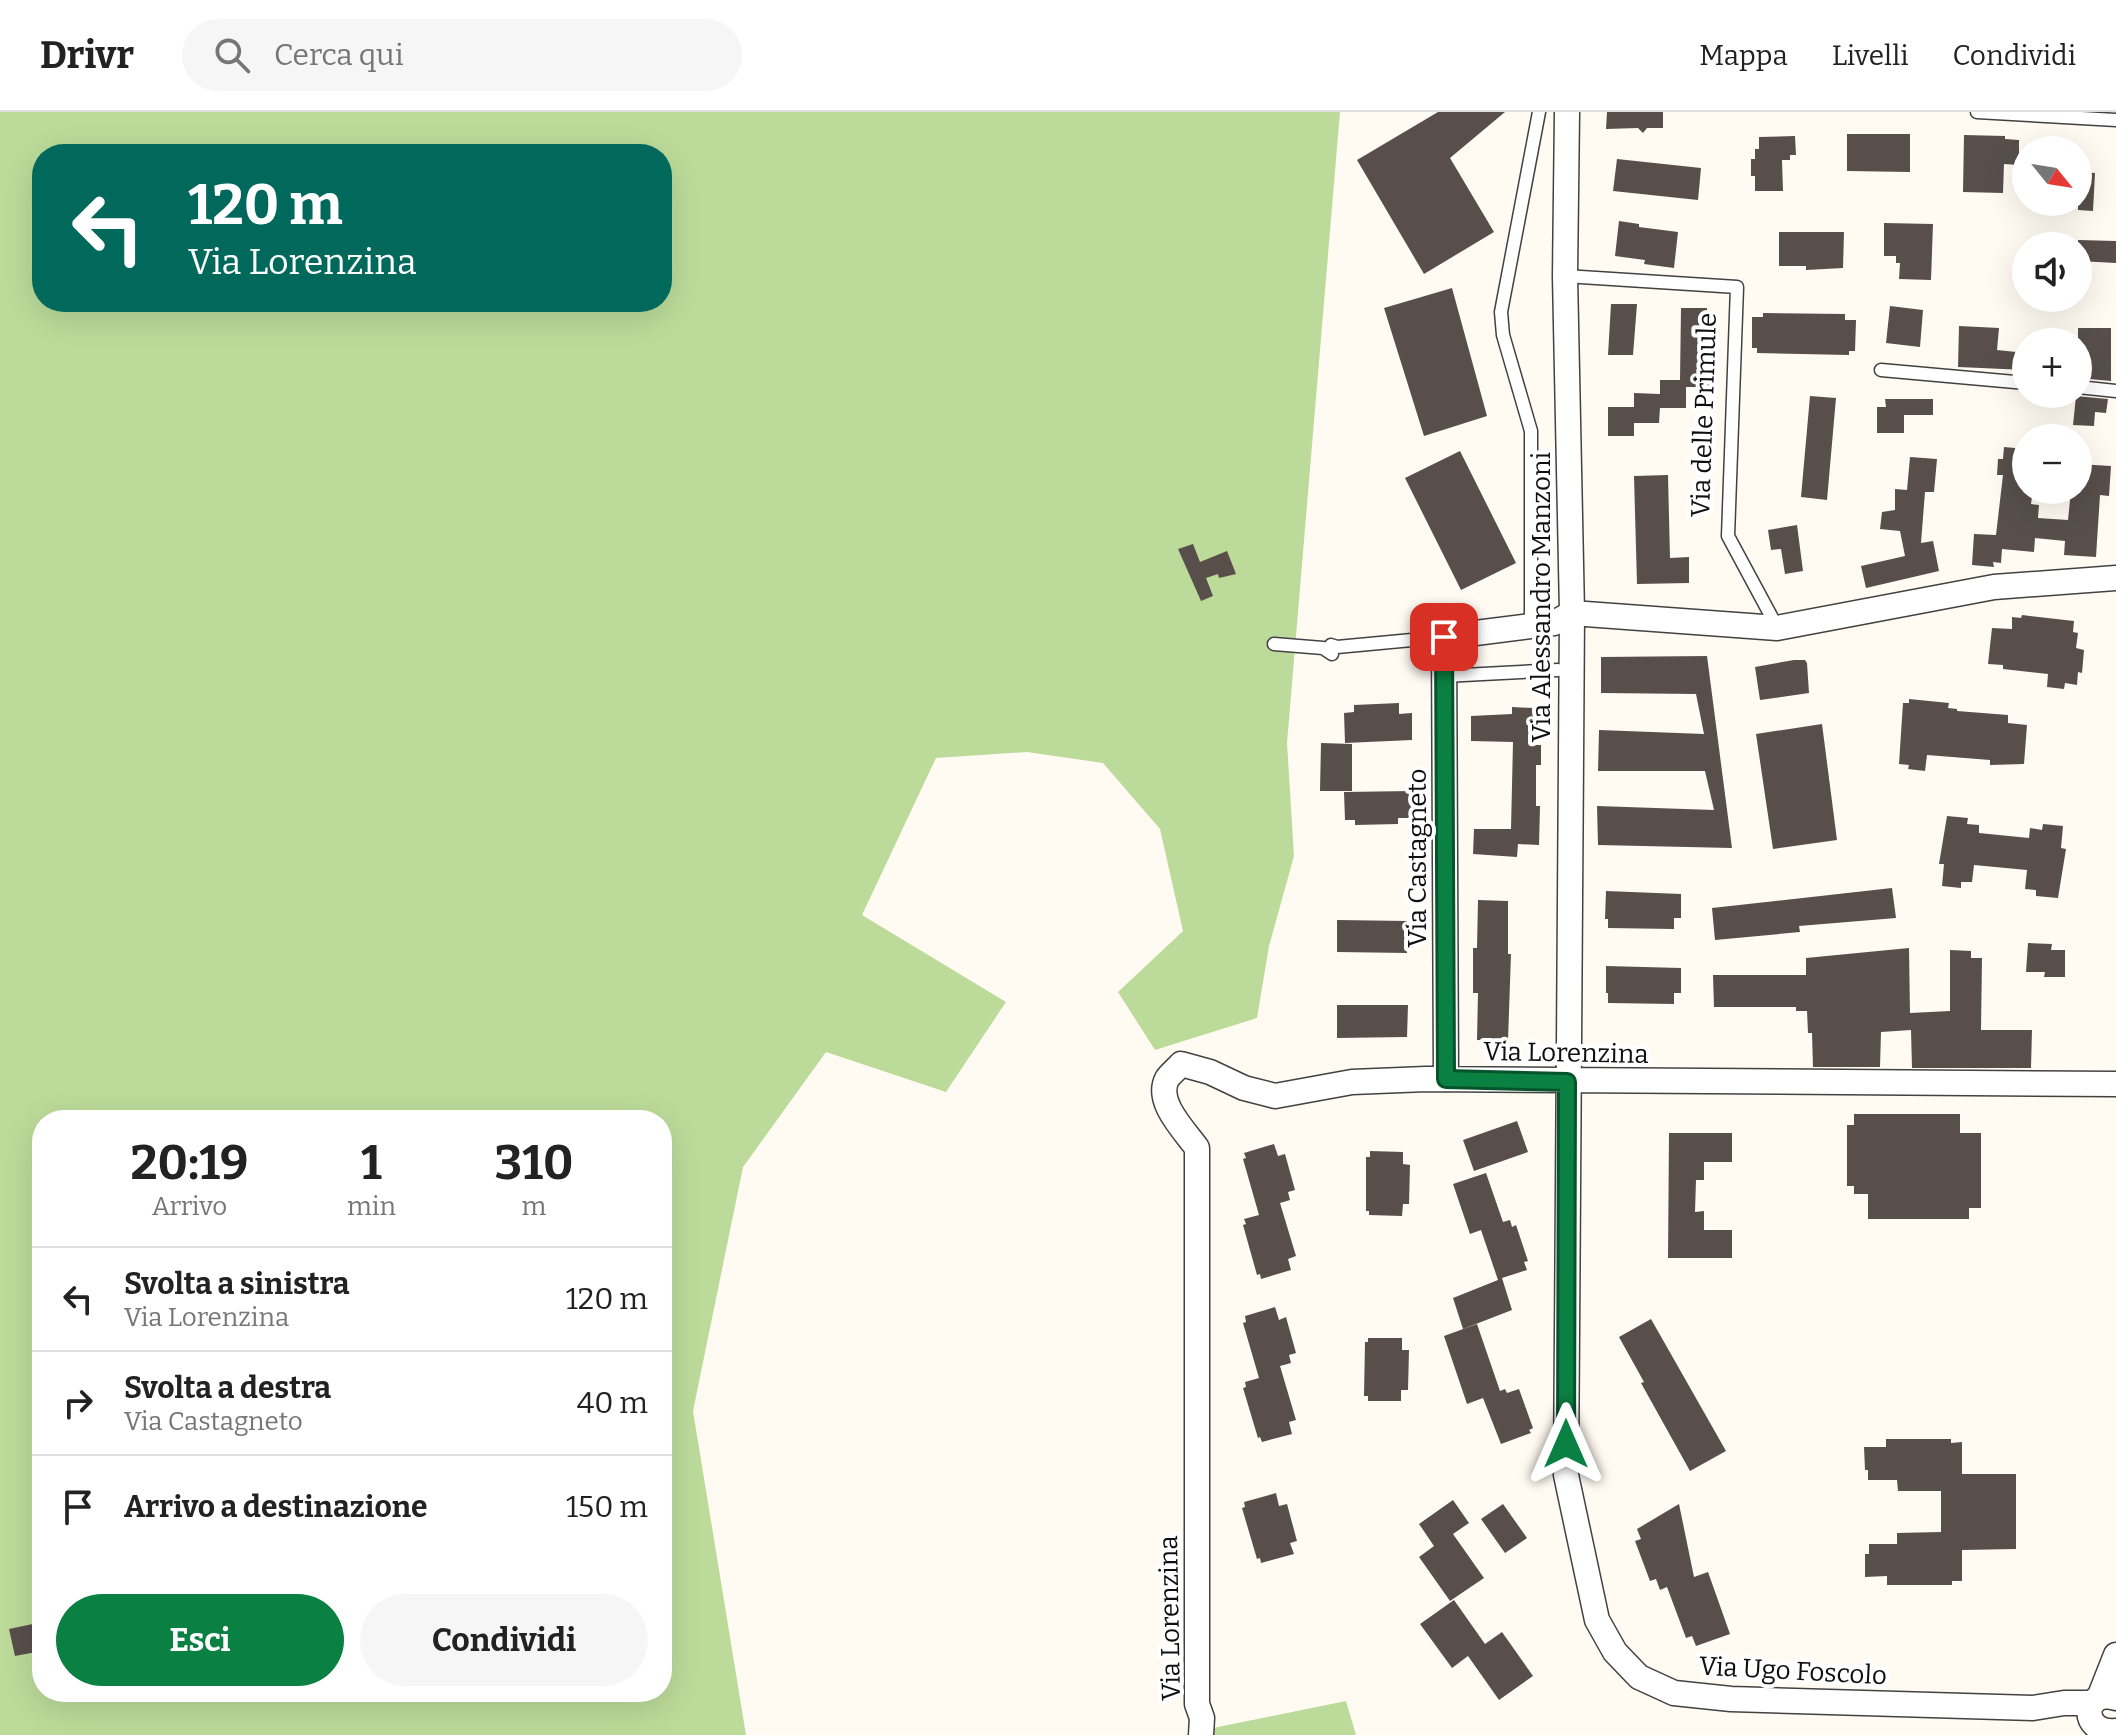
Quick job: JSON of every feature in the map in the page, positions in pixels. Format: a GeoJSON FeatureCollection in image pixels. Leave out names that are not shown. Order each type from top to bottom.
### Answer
{"type":"FeatureCollection","features":[{"type":"Feature","properties":{"kind":"street","name":"Via Alessandro Manzoni"},"geometry":{"type":"LineString","coordinates":[[1567,112],[1565,276],[1572,613],[1567,1082]]}},
{"type":"Feature","properties":{"kind":"street"},"geometry":{"type":"LineString","coordinates":[[1444,637],[1554,623],[1572,613],[1777,628],[1994,587],[2116,578]]}},
{"type":"Feature","properties":{"kind":"street","name":"Via Castagneto"},"geometry":{"type":"LineString","coordinates":[[1444,637],[1446,1079]]}},
{"type":"Feature","properties":{"kind":"street","name":"Via Lorenzina"},"geometry":{"type":"LineString","coordinates":[[1201,1735],[1202,1718],[1197,1704],[1197,1148],[1171,1113],[1165,1096],[1166,1080],[1181,1064],[1210,1072],[1244,1088],[1275,1096],[1352,1082],[1446,1079],[2116,1084]]}},
{"type":"Feature","properties":{"kind":"street","name":"Via Ugo Foscolo"},"geometry":{"type":"LineString","coordinates":[[1567,1082],[1566,1475],[1597,1620],[1615,1652],[1639,1677],[1674,1693],[1731,1699],[2033,1708],[2058,1719],[2104,1721]]}},
{"type":"Feature","properties":{"kind":"street"},"geometry":{"type":"LineString","coordinates":[[2104,1721],[2116,1655]]}},
{"type":"Feature","properties":{"kind":"lane"},"geometry":{"type":"LineString","coordinates":[[1531,626],[1531,431],[1503,335],[1501,312],[1539,112]]}},
{"type":"Feature","properties":{"kind":"lane"},"geometry":{"type":"LineString","coordinates":[[1977,112],[2116,120]]}},
{"type":"Feature","properties":{"kind":"lane","name":"Via delle Primule"},"geometry":{"type":"LineString","coordinates":[[1565,276],[1737,287],[1728,536],[1777,628]]}},
{"type":"Feature","properties":{"kind":"lane"},"geometry":{"type":"LineString","coordinates":[[1881,370],[2012,382]]}},
{"type":"Feature","properties":{"kind":"lane"},"geometry":{"type":"LineString","coordinates":[[2092,388],[2116,391]]}},
{"type":"Feature","properties":{"kind":"lane"},"geometry":{"type":"LineString","coordinates":[[1274,644],[1323,648],[1332,654],[1331,645],[1337,647],[1444,637]]}},
{"type":"Feature","properties":{"kind":"lane"},"geometry":{"type":"LineString","coordinates":[[1444,676],[1558,670]]}},
{"type":"Feature","properties":{"kind":"green space"},"geometry":{"type":"Polygon","coordinates":[[[0,112],[1340,112],[1287,743],[1294,856],[1269,946],[1257,1018],[1155,1050],[1118,992],[1183,931],[1160,829],[1103,763],[1027,752],[936,758],[862,915],[1006,1002],[946,1092],[826,1052],[743,1167],[693,1411],[746,1735],[0,1735],[0,112]]]}},
{"type":"Feature","properties":{"kind":"green space"},"geometry":{"type":"Polygon","coordinates":[[[1346,1701],[1356,1735],[1197,1735],[1213,1728],[1346,1701]]]}},
{"type":"Feature","properties":{"kind":"building"},"geometry":{"type":"Polygon","coordinates":[[[1438,112],[1505,112],[1450,158],[1494,232],[1424,274],[1357,160],[1438,112]]]}},
{"type":"Feature","properties":{"kind":"building"},"geometry":{"type":"Polygon","coordinates":[[[1607,112],[1663,112],[1663,128],[1647,128],[1643,133],[1638,128],[1606,129],[1607,112]]]}},
{"type":"Feature","properties":{"kind":"building"},"geometry":{"type":"Polygon","coordinates":[[[1847,134],[1910,134],[1910,172],[1847,171],[1847,134]]]}},
{"type":"Feature","properties":{"kind":"building"},"geometry":{"type":"Polygon","coordinates":[[[1964,135],[2005,136],[2005,139],[2012,140],[2012,165],[2004,164],[2003,193],[1963,192],[1964,135]]]}},
{"type":"Feature","properties":{"kind":"building"},"geometry":{"type":"Polygon","coordinates":[[[1795,136],[1796,155],[1790,155],[1790,160],[1782,160],[1783,191],[1755,191],[1751,159],[1755,159],[1755,149],[1759,149],[1759,137],[1795,136]]]}},
{"type":"Feature","properties":{"kind":"building"},"geometry":{"type":"Polygon","coordinates":[[[1617,159],[1701,168],[1698,200],[1613,191],[1617,159]]]}},
{"type":"Feature","properties":{"kind":"building"},"geometry":{"type":"Polygon","coordinates":[[[2092,173],[2095,173],[2092,211],[2092,173]]]}},
{"type":"Feature","properties":{"kind":"building"},"geometry":{"type":"Polygon","coordinates":[[[1619,221],[1678,232],[1674,268],[1615,256],[1619,221]]]}},
{"type":"Feature","properties":{"kind":"building"},"geometry":{"type":"Polygon","coordinates":[[[1884,223],[1933,224],[1931,280],[1899,279],[1900,263],[1896,263],[1896,256],[1884,256],[1884,223]]]}},
{"type":"Feature","properties":{"kind":"building"},"geometry":{"type":"Polygon","coordinates":[[[1779,232],[1844,232],[1843,268],[1806,270],[1806,266],[1779,266],[1779,232]]]}},
{"type":"Feature","properties":{"kind":"building"},"geometry":{"type":"Polygon","coordinates":[[[2092,240],[2116,241],[2116,263],[2092,262],[2092,240]]]}},
{"type":"Feature","properties":{"kind":"building"},"geometry":{"type":"Polygon","coordinates":[[[1452,288],[1487,416],[1424,436],[1384,308],[1452,288]]]}},
{"type":"Feature","properties":{"kind":"building"},"geometry":{"type":"Polygon","coordinates":[[[1611,304],[1637,304],[1633,355],[1608,355],[1611,304]]]}},
{"type":"Feature","properties":{"kind":"building"},"geometry":{"type":"Polygon","coordinates":[[[1890,306],[1923,310],[1920,347],[1886,343],[1890,306]]]}},
{"type":"Feature","properties":{"kind":"building"},"geometry":{"type":"Polygon","coordinates":[[[1681,308],[1707,308],[1707,333],[1711,333],[1711,387],[1686,387],[1686,408],[1660,408],[1659,423],[1634,423],[1634,436],[1608,436],[1608,407],[1634,407],[1634,393],[1660,394],[1660,380],[1680,380],[1681,308]]]}},
{"type":"Feature","properties":{"kind":"building"},"geometry":{"type":"Polygon","coordinates":[[[1763,313],[1845,314],[1845,320],[1856,320],[1855,351],[1849,351],[1849,355],[1757,353],[1757,348],[1752,348],[1752,317],[1763,317],[1763,313]]]}},
{"type":"Feature","properties":{"kind":"building"},"geometry":{"type":"Polygon","coordinates":[[[1959,326],[1999,328],[1997,350],[2012,352],[2012,369],[1958,367],[1959,326]]]}},
{"type":"Feature","properties":{"kind":"building"},"geometry":{"type":"Polygon","coordinates":[[[2092,328],[2111,328],[2111,381],[2092,379],[2092,328]]]}},
{"type":"Feature","properties":{"kind":"building"},"geometry":{"type":"Polygon","coordinates":[[[1810,396],[1836,398],[1827,500],[1801,497],[1810,396]]]}},
{"type":"Feature","properties":{"kind":"building"},"geometry":{"type":"Polygon","coordinates":[[[2092,398],[2108,399],[2106,413],[2095,412],[2094,426],[2073,424],[2075,408],[2092,408],[2092,398]]]}},
{"type":"Feature","properties":{"kind":"building"},"geometry":{"type":"Polygon","coordinates":[[[1885,399],[1933,399],[1933,415],[1904,415],[1904,433],[1877,433],[1877,407],[1886,407],[1885,399]]]}},
{"type":"Feature","properties":{"kind":"building"},"geometry":{"type":"Polygon","coordinates":[[[2004,447],[2012,448],[2012,504],[2039,505],[2038,518],[2068,520],[2070,504],[2092,504],[2092,465],[2111,466],[2109,496],[2100,495],[2096,557],[2064,555],[2065,541],[2035,538],[2034,552],[2002,549],[2001,563],[1993,562],[1994,567],[1972,565],[1974,534],[1996,535],[2003,475],[1997,475],[1998,459],[2003,459],[2004,447]]]}},
{"type":"Feature","properties":{"kind":"building"},"geometry":{"type":"Polygon","coordinates":[[[1460,451],[1516,563],[1461,590],[1405,478],[1460,451]]]}},
{"type":"Feature","properties":{"kind":"building"},"geometry":{"type":"Polygon","coordinates":[[[1910,457],[1937,459],[1934,492],[1925,492],[1921,543],[1933,541],[1939,571],[1866,588],[1861,566],[1905,556],[1900,531],[1880,529],[1882,512],[1895,510],[1895,489],[1907,490],[1910,457]]]}},
{"type":"Feature","properties":{"kind":"building"},"geometry":{"type":"Polygon","coordinates":[[[1668,475],[1670,558],[1689,557],[1689,583],[1637,584],[1634,476],[1668,475]]]}},
{"type":"Feature","properties":{"kind":"building"},"geometry":{"type":"Polygon","coordinates":[[[1797,525],[1803,571],[1785,574],[1781,549],[1771,550],[1768,530],[1797,525]]]}},
{"type":"Feature","properties":{"kind":"building"},"geometry":{"type":"Polygon","coordinates":[[[1193,544],[1200,562],[1227,551],[1236,574],[1206,578],[1213,596],[1201,601],[1178,549],[1193,544]]]}},
{"type":"Feature","properties":{"kind":"building"},"geometry":{"type":"Polygon","coordinates":[[[2022,615],[2074,621],[2073,632],[2078,633],[2076,648],[2084,650],[2082,673],[2078,672],[2077,685],[2065,683],[2064,689],[2047,687],[2048,674],[2003,669],[2003,665],[1988,664],[1992,628],[2012,629],[2012,617],[2021,618],[2022,615]]]}},
{"type":"Feature","properties":{"kind":"building"},"geometry":{"type":"Polygon","coordinates":[[[1707,656],[1732,848],[1598,845],[1597,806],[1714,810],[1705,771],[1598,771],[1599,730],[1704,734],[1696,694],[1601,693],[1601,657],[1707,656]]]}},
{"type":"Feature","properties":{"kind":"building"},"geometry":{"type":"Polygon","coordinates":[[[1805,660],[1807,663],[1809,693],[1760,700],[1755,667],[1805,660]]]}},
{"type":"Feature","properties":{"kind":"building"},"geometry":{"type":"Polygon","coordinates":[[[1909,699],[1949,703],[1948,708],[1957,711],[2008,715],[2008,723],[2027,725],[2024,764],[1990,765],[1990,760],[1927,755],[1925,771],[1908,769],[1909,765],[1899,764],[1903,703],[1909,703],[1909,699]]]}},
{"type":"Feature","properties":{"kind":"building"},"geometry":{"type":"Polygon","coordinates":[[[1399,703],[1399,714],[1412,713],[1412,740],[1345,743],[1344,713],[1354,712],[1354,705],[1399,703]]]}},
{"type":"Feature","properties":{"kind":"building"},"geometry":{"type":"Polygon","coordinates":[[[1512,707],[1533,708],[1533,745],[1541,745],[1541,765],[1536,765],[1536,806],[1540,806],[1539,845],[1518,844],[1517,857],[1473,854],[1474,829],[1511,829],[1513,742],[1471,741],[1471,716],[1512,714],[1512,707]]]}},
{"type":"Feature","properties":{"kind":"building"},"geometry":{"type":"Polygon","coordinates":[[[1822,724],[1837,840],[1773,849],[1756,734],[1822,724]]]}},
{"type":"Feature","properties":{"kind":"building"},"geometry":{"type":"Polygon","coordinates":[[[1321,743],[1352,744],[1352,791],[1320,791],[1321,743]]]}},
{"type":"Feature","properties":{"kind":"building"},"geometry":{"type":"Polygon","coordinates":[[[1412,791],[1413,818],[1398,818],[1398,824],[1355,825],[1355,820],[1345,820],[1344,792],[1412,791]]]}},
{"type":"Feature","properties":{"kind":"building"},"geometry":{"type":"Polygon","coordinates":[[[1947,816],[1968,818],[1967,824],[1979,825],[1979,833],[2029,838],[2030,828],[2042,830],[2043,824],[2063,826],[2061,848],[2066,849],[2058,898],[2036,896],[2036,890],[2025,889],[2027,870],[1974,865],[1972,882],[1961,882],[1961,888],[1942,886],[1944,864],[1939,864],[1947,816]]]}},
{"type":"Feature","properties":{"kind":"building"},"geometry":{"type":"Polygon","coordinates":[[[1892,888],[1896,918],[1799,926],[1800,932],[1715,940],[1712,908],[1892,888]]]}},
{"type":"Feature","properties":{"kind":"building"},"geometry":{"type":"Polygon","coordinates":[[[1606,891],[1681,894],[1681,918],[1674,918],[1674,929],[1608,928],[1608,919],[1605,919],[1606,891]]]}},
{"type":"Feature","properties":{"kind":"building"},"geometry":{"type":"Polygon","coordinates":[[[1478,900],[1508,901],[1508,954],[1511,954],[1508,1041],[1477,1040],[1478,993],[1473,993],[1473,948],[1477,948],[1478,900]]]}},
{"type":"Feature","properties":{"kind":"building"},"geometry":{"type":"Polygon","coordinates":[[[1337,920],[1407,921],[1407,953],[1337,952],[1337,920]]]}},
{"type":"Feature","properties":{"kind":"building"},"geometry":{"type":"Polygon","coordinates":[[[2028,943],[2052,944],[2051,950],[2065,950],[2065,977],[2044,977],[2045,972],[2026,972],[2028,943]]]}},
{"type":"Feature","properties":{"kind":"building"},"geometry":{"type":"Polygon","coordinates":[[[1909,948],[1910,1013],[1950,1011],[1950,950],[1971,951],[1971,958],[1982,958],[1981,1030],[2032,1030],[2031,1068],[1912,1068],[1911,1030],[1881,1032],[1880,1067],[1813,1067],[1812,1033],[1808,1033],[1807,1011],[1796,1011],[1796,1007],[1714,1007],[1713,975],[1806,975],[1806,958],[1909,948]]]}},
{"type":"Feature","properties":{"kind":"building"},"geometry":{"type":"Polygon","coordinates":[[[1606,966],[1681,968],[1681,993],[1674,993],[1674,1004],[1608,1003],[1606,966]]]}},
{"type":"Feature","properties":{"kind":"building"},"geometry":{"type":"Polygon","coordinates":[[[1337,1005],[1408,1005],[1407,1037],[1337,1038],[1337,1005]]]}},
{"type":"Feature","properties":{"kind":"building"},"geometry":{"type":"Polygon","coordinates":[[[1854,1114],[1960,1114],[1960,1133],[1981,1133],[1981,1208],[1969,1208],[1969,1219],[1868,1219],[1868,1194],[1854,1194],[1854,1186],[1847,1186],[1847,1125],[1854,1125],[1854,1114]]]}},
{"type":"Feature","properties":{"kind":"building"},"geometry":{"type":"Polygon","coordinates":[[[1517,1121],[1528,1152],[1474,1171],[1463,1140],[1517,1121]]]}},
{"type":"Feature","properties":{"kind":"building"},"geometry":{"type":"Polygon","coordinates":[[[1669,1133],[1732,1133],[1732,1162],[1704,1162],[1704,1180],[1696,1180],[1695,1212],[1704,1211],[1704,1230],[1732,1230],[1732,1258],[1668,1258],[1669,1133]]]}},
{"type":"Feature","properties":{"kind":"building"},"geometry":{"type":"Polygon","coordinates":[[[1274,1144],[1278,1156],[1285,1154],[1295,1190],[1288,1192],[1290,1200],[1280,1203],[1296,1256],[1288,1259],[1291,1270],[1261,1279],[1260,1274],[1257,1275],[1243,1225],[1246,1224],[1244,1219],[1259,1215],[1243,1159],[1246,1158],[1244,1153],[1274,1144]]]}},
{"type":"Feature","properties":{"kind":"building"},"geometry":{"type":"Polygon","coordinates":[[[1370,1151],[1403,1152],[1403,1164],[1410,1165],[1409,1204],[1403,1204],[1402,1216],[1369,1215],[1366,1211],[1366,1157],[1370,1157],[1370,1151]]]}},
{"type":"Feature","properties":{"kind":"building"},"geometry":{"type":"Polygon","coordinates":[[[1486,1173],[1503,1222],[1510,1220],[1512,1227],[1516,1225],[1528,1261],[1524,1262],[1527,1270],[1502,1278],[1512,1310],[1463,1329],[1453,1298],[1498,1280],[1481,1230],[1470,1234],[1453,1184],[1486,1173]]]}},
{"type":"Feature","properties":{"kind":"building"},"geometry":{"type":"Polygon","coordinates":[[[1275,1307],[1279,1320],[1286,1317],[1296,1353],[1289,1355],[1291,1363],[1280,1366],[1296,1420],[1289,1422],[1292,1434],[1262,1442],[1258,1438],[1243,1388],[1246,1387],[1245,1382],[1259,1378],[1243,1323],[1246,1322],[1245,1316],[1275,1307]]]}},
{"type":"Feature","properties":{"kind":"building"},"geometry":{"type":"Polygon","coordinates":[[[1651,1319],[1726,1451],[1690,1471],[1619,1337],[1651,1319]]]}},
{"type":"Feature","properties":{"kind":"building"},"geometry":{"type":"Polygon","coordinates":[[[1477,1324],[1500,1391],[1505,1389],[1507,1393],[1519,1389],[1533,1428],[1529,1430],[1531,1433],[1501,1444],[1483,1398],[1467,1404],[1444,1336],[1477,1324]]]}},
{"type":"Feature","properties":{"kind":"building"},"geometry":{"type":"Polygon","coordinates":[[[1368,1338],[1402,1338],[1402,1350],[1409,1350],[1408,1390],[1401,1390],[1401,1401],[1368,1401],[1368,1396],[1364,1396],[1365,1342],[1368,1338]]]}},
{"type":"Feature","properties":{"kind":"building"},"geometry":{"type":"Polygon","coordinates":[[[1886,1439],[1951,1439],[1951,1443],[1962,1442],[1962,1474],[2016,1474],[2016,1549],[1962,1550],[1962,1581],[1952,1581],[1952,1585],[1887,1585],[1887,1576],[1865,1577],[1865,1554],[1869,1554],[1869,1544],[1897,1544],[1897,1533],[1941,1532],[1941,1491],[1898,1491],[1897,1480],[1868,1480],[1864,1447],[1886,1447],[1886,1439]]]}},
{"type":"Feature","properties":{"kind":"building"},"geometry":{"type":"Polygon","coordinates":[[[1276,1493],[1279,1506],[1287,1504],[1297,1541],[1290,1543],[1294,1554],[1261,1563],[1260,1558],[1257,1559],[1242,1508],[1245,1507],[1244,1502],[1276,1493]]]}},
{"type":"Feature","properties":{"kind":"building"},"geometry":{"type":"Polygon","coordinates":[[[1453,1500],[1469,1523],[1453,1534],[1484,1578],[1450,1601],[1419,1557],[1434,1546],[1419,1524],[1453,1500]]]}},
{"type":"Feature","properties":{"kind":"building"},"geometry":{"type":"Polygon","coordinates":[[[1503,1504],[1527,1538],[1505,1553],[1481,1519],[1503,1504]]]}},
{"type":"Feature","properties":{"kind":"building"},"geometry":{"type":"Polygon","coordinates":[[[1679,1504],[1694,1577],[1708,1572],[1730,1634],[1696,1646],[1692,1636],[1686,1638],[1667,1587],[1660,1590],[1656,1579],[1650,1581],[1635,1541],[1641,1539],[1637,1529],[1679,1504]]]}},
{"type":"Feature","properties":{"kind":"building"},"geometry":{"type":"Polygon","coordinates":[[[1454,1600],[1485,1644],[1502,1632],[1533,1676],[1499,1700],[1468,1656],[1452,1668],[1420,1624],[1454,1600]]]}},
{"type":"Feature","properties":{"kind":"building"},"geometry":{"type":"Polygon","coordinates":[[[32,1624],[32,1653],[15,1656],[9,1629],[32,1624]]]}},
{"type":"Feature","properties":{"kind":"route"},"geometry":{"type":"LineString","coordinates":[[1444,637],[1446,1079],[1567,1082],[1566,1444]]}}]}
